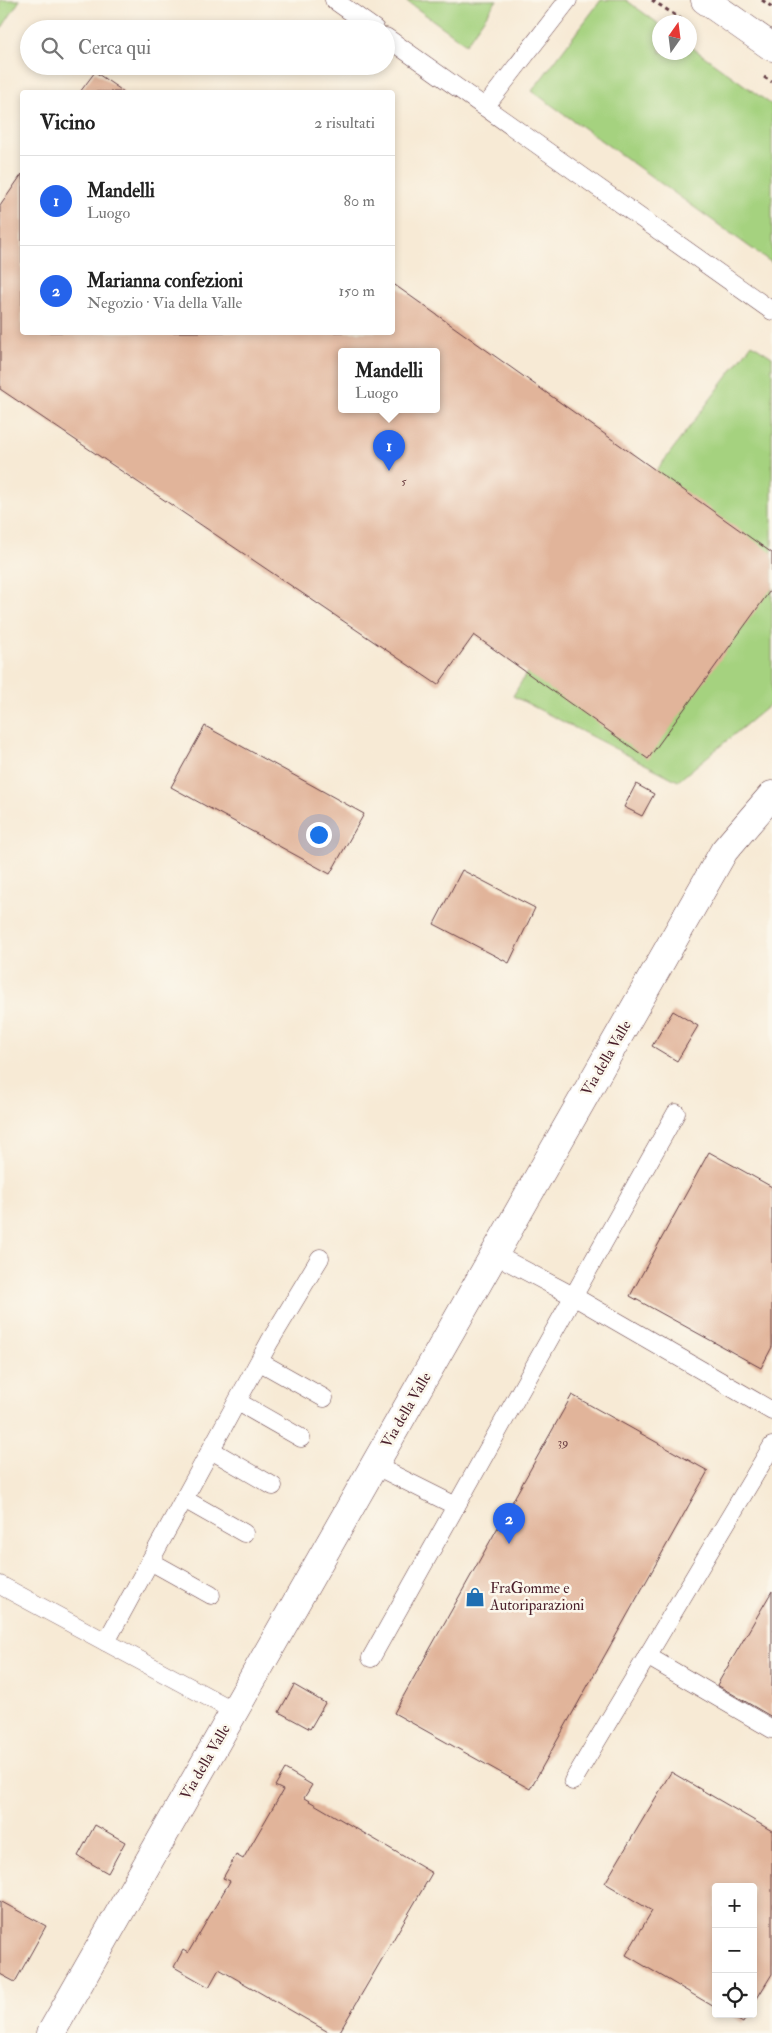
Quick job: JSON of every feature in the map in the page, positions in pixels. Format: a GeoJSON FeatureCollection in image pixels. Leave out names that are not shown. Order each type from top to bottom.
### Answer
{"type":"FeatureCollection","features":[{"type":"Feature","properties":{"kind":"street"},"geometry":{"type":"LineString","coordinates":[[706,0],[772,47]]}},
{"type":"Feature","properties":{"kind":"street","name":"Via della Valle"},"geometry":{"type":"LineString","coordinates":[[51,2033],[724,851],[772,795]]}},
{"type":"Feature","properties":{"kind":"lane"},"geometry":{"type":"LineString","coordinates":[[334,0],[362,20]]}},
{"type":"Feature","properties":{"kind":"lane"},"geometry":{"type":"LineString","coordinates":[[485,107],[568,0]]}},
{"type":"Feature","properties":{"kind":"lane"},"geometry":{"type":"LineString","coordinates":[[395,43],[772,311]]}},
{"type":"Feature","properties":{"kind":"lane"},"geometry":{"type":"LineString","coordinates":[[371,1658],[676,1113]]}},
{"type":"Feature","properties":{"kind":"lane"},"geometry":{"type":"LineString","coordinates":[[494,1254],[573,1296],[772,1411]]}},
{"type":"Feature","properties":{"kind":"lane"},"geometry":{"type":"LineString","coordinates":[[106,1642],[260,1362],[320,1258]]}},
{"type":"Feature","properties":{"kind":"lane"},"geometry":{"type":"LineString","coordinates":[[260,1362],[324,1398]]}},
{"type":"Feature","properties":{"kind":"lane"},"geometry":{"type":"LineString","coordinates":[[238,1402],[301,1438]]}},
{"type":"Feature","properties":{"kind":"lane"},"geometry":{"type":"LineString","coordinates":[[573,1781],[772,1446]]}},
{"type":"Feature","properties":{"kind":"lane"},"geometry":{"type":"LineString","coordinates":[[211,1450],[273,1486]]}},
{"type":"Feature","properties":{"kind":"lane"},"geometry":{"type":"LineString","coordinates":[[374,1465],[456,1506]]}},
{"type":"Feature","properties":{"kind":"lane"},"geometry":{"type":"LineString","coordinates":[[184,1499],[244,1533]]}},
{"type":"Feature","properties":{"kind":"lane"},"geometry":{"type":"LineString","coordinates":[[150,1561],[211,1595]]}},
{"type":"Feature","properties":{"kind":"lane"},"geometry":{"type":"LineString","coordinates":[[0,1585],[234,1711]]}},
{"type":"Feature","properties":{"kind":"lane"},"geometry":{"type":"LineString","coordinates":[[647,1656],[772,1729]]}},
{"type":"Feature","properties":{"kind":"path"},"geometry":{"type":"LineString","coordinates":[[652,0],[674,15]]}},
{"type":"Feature","properties":{"kind":"path"},"geometry":{"type":"LineString","coordinates":[[762,0],[772,7]]}},
{"type":"Feature","properties":{"kind":"green space"},"geometry":{"type":"Polygon","coordinates":[[[0,0],[20,0],[0,31],[0,0]]]}},
{"type":"Feature","properties":{"kind":"green space"},"geometry":{"type":"Polygon","coordinates":[[[405,0],[497,0],[466,44],[405,0]]]}},
{"type":"Feature","properties":{"kind":"green space"},"geometry":{"type":"Polygon","coordinates":[[[601,0],[626,0],[652,19],[652,60],[697,60],[697,51],[772,105],[772,263],[532,91],[601,0]]]}},
{"type":"Feature","properties":{"kind":"green space"},"geometry":{"type":"Polygon","coordinates":[[[752,344],[772,357],[772,703],[678,781],[513,696],[608,535],[752,344]]]}},
{"type":"Feature","properties":{"kind":"building"},"geometry":{"type":"Polygon","coordinates":[[[93,75],[99,75],[121,90],[82,90],[93,75]]]}},
{"type":"Feature","properties":{"kind":"building"},"geometry":{"type":"Polygon","coordinates":[[[20,177],[20,335],[395,335],[395,285],[772,553],[772,588],[648,759],[474,635],[438,685],[0,389],[0,206],[20,177]]]}},
{"type":"Feature","properties":{"kind":"building"},"geometry":{"type":"Polygon","coordinates":[[[205,726],[364,814],[330,874],[171,787],[205,726]]]}},
{"type":"Feature","properties":{"kind":"building"},"geometry":{"type":"Polygon","coordinates":[[[636,784],[654,794],[642,816],[624,807],[636,784]]]}},
{"type":"Feature","properties":{"kind":"building"},"geometry":{"type":"Polygon","coordinates":[[[462,870],[535,908],[509,963],[434,924],[462,870]]]}},
{"type":"Feature","properties":{"kind":"building"},"geometry":{"type":"Polygon","coordinates":[[[673,1011],[698,1026],[677,1061],[652,1046],[673,1011]]]}},
{"type":"Feature","properties":{"kind":"building"},"geometry":{"type":"Polygon","coordinates":[[[709,1152],[772,1187],[772,1347],[761,1368],[630,1296],[709,1152]]]}},
{"type":"Feature","properties":{"kind":"building"},"geometry":{"type":"Polygon","coordinates":[[[572,1395],[708,1471],[530,1789],[394,1713],[572,1395]]]}},
{"type":"Feature","properties":{"kind":"building"},"geometry":{"type":"Polygon","coordinates":[[[772,1591],[772,1717],[717,1685],[772,1591]]]}},
{"type":"Feature","properties":{"kind":"building"},"geometry":{"type":"Polygon","coordinates":[[[294,1685],[325,1703],[310,1729],[279,1712],[294,1685]]]}},
{"type":"Feature","properties":{"kind":"building"},"geometry":{"type":"Polygon","coordinates":[[[285,1769],[312,1785],[304,1798],[432,1873],[339,2033],[330,2033],[219,1969],[209,1987],[174,1967],[183,1950],[188,1953],[230,1881],[223,1878],[236,1855],[243,1859],[283,1790],[275,1786],[285,1769]]]}},
{"type":"Feature","properties":{"kind":"building"},"geometry":{"type":"Polygon","coordinates":[[[671,1772],[772,1831],[772,1974],[757,1998],[757,1883],[712,1883],[712,2006],[626,1955],[652,1911],[605,1883],[671,1772]]]}},
{"type":"Feature","properties":{"kind":"building"},"geometry":{"type":"Polygon","coordinates":[[[95,1825],[125,1842],[108,1873],[78,1856],[95,1825]]]}},
{"type":"Feature","properties":{"kind":"building"},"geometry":{"type":"Polygon","coordinates":[[[0,1901],[46,1926],[15,1982],[0,1974],[0,1901]]]}},
{"type":"Feature","properties":{"kind":"building"},"geometry":{"type":"Polygon","coordinates":[[[734,2018],[746,2018],[743,2023],[734,2018]]]}},
{"type":"Feature","properties":{"kind":"place","name":"Mandelli"},"geometry":{"type":"Point","coordinates":[389,471]}},
{"type":"Feature","properties":{"kind":"place","name":"Marianna confezioni"},"geometry":{"type":"Point","coordinates":[509,1544]}},
{"type":"Feature","properties":{"kind":"place","name":"FraGomme e Autoriparazioni"},"geometry":{"type":"Point","coordinates":[475,1597]}}]}
